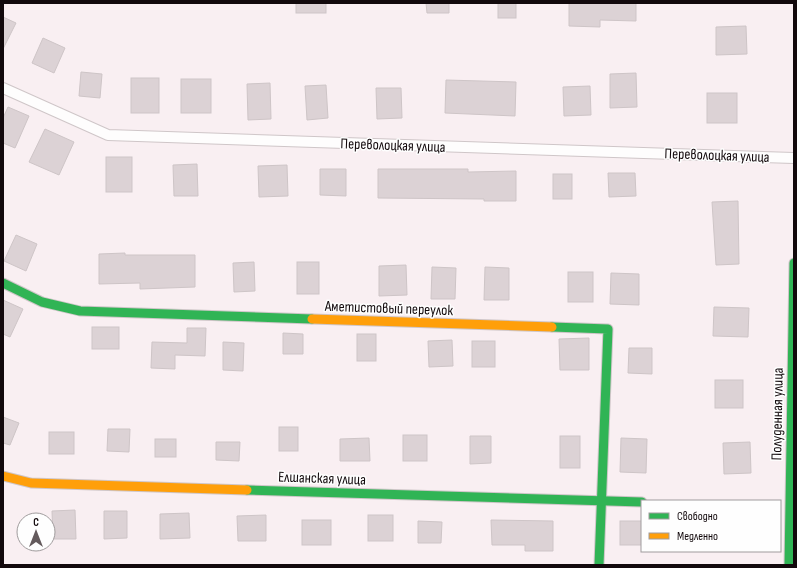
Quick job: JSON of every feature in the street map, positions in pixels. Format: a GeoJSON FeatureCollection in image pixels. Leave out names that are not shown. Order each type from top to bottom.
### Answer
{"type":"FeatureCollection","features":[{"type":"Feature","properties":{"kind":"street","name":"Переволоцкая улица"},"geometry":{"type":"LineString","coordinates":[[3,88],[108,135],[794,158]]}},
{"type":"Feature","properties":{"kind":"street","name":"Полуденная улица"},"geometry":{"type":"LineString","coordinates":[[789,565],[788,508],[794,263]]}},
{"type":"Feature","properties":{"kind":"street","name":"Аметистовый переулок"},"geometry":{"type":"LineString","coordinates":[[3,283],[42,302],[80,311],[608,329],[602,500]]}},
{"type":"Feature","properties":{"kind":"street","name":"Елшанская улица"},"geometry":{"type":"LineString","coordinates":[[3,476],[31,483],[641,502]]}},
{"type":"Feature","properties":{"kind":"street"},"geometry":{"type":"LineString","coordinates":[[599,565],[602,500]]}},
{"type":"Feature","properties":{"kind":"building"},"geometry":{"type":"Polygon","coordinates":[[[296,3],[326,3],[326,13],[296,13],[296,3]]]}},
{"type":"Feature","properties":{"kind":"building"},"geometry":{"type":"Polygon","coordinates":[[[426,3],[449,3],[449,13],[427,13],[426,3]]]}},
{"type":"Feature","properties":{"kind":"building"},"geometry":{"type":"Polygon","coordinates":[[[498,3],[516,3],[516,18],[498,18],[498,3]]]}},
{"type":"Feature","properties":{"kind":"building"},"geometry":{"type":"Polygon","coordinates":[[[569,3],[636,3],[636,21],[600,20],[600,27],[569,26],[569,3]]]}},
{"type":"Feature","properties":{"kind":"building"},"geometry":{"type":"Polygon","coordinates":[[[3,17],[16,23],[3,49],[3,17]]]}},
{"type":"Feature","properties":{"kind":"building"},"geometry":{"type":"Polygon","coordinates":[[[746,26],[747,54],[716,55],[716,27],[746,26]]]}},
{"type":"Feature","properties":{"kind":"building"},"geometry":{"type":"Polygon","coordinates":[[[43,38],[65,48],[54,73],[32,63],[43,38]]]}},
{"type":"Feature","properties":{"kind":"building"},"geometry":{"type":"Polygon","coordinates":[[[81,72],[102,74],[100,98],[79,96],[81,72]]]}},
{"type":"Feature","properties":{"kind":"building"},"geometry":{"type":"Polygon","coordinates":[[[636,73],[637,107],[610,108],[610,74],[636,73]]]}},
{"type":"Feature","properties":{"kind":"building"},"geometry":{"type":"Polygon","coordinates":[[[131,78],[159,78],[159,113],[131,113],[131,78]]]}},
{"type":"Feature","properties":{"kind":"building"},"geometry":{"type":"Polygon","coordinates":[[[181,79],[211,79],[211,113],[181,113],[181,79]]]}},
{"type":"Feature","properties":{"kind":"building"},"geometry":{"type":"Polygon","coordinates":[[[446,80],[516,82],[515,116],[445,113],[446,80]]]}},
{"type":"Feature","properties":{"kind":"building"},"geometry":{"type":"Polygon","coordinates":[[[270,83],[271,119],[248,120],[247,84],[270,83]]]}},
{"type":"Feature","properties":{"kind":"building"},"geometry":{"type":"Polygon","coordinates":[[[326,85],[328,118],[307,120],[305,86],[326,85]]]}},
{"type":"Feature","properties":{"kind":"building"},"geometry":{"type":"Polygon","coordinates":[[[590,86],[591,115],[564,116],[563,87],[590,86]]]}},
{"type":"Feature","properties":{"kind":"building"},"geometry":{"type":"Polygon","coordinates":[[[376,88],[401,88],[402,118],[377,119],[376,88]]]}},
{"type":"Feature","properties":{"kind":"building"},"geometry":{"type":"Polygon","coordinates":[[[707,93],[737,93],[737,123],[707,123],[707,93]]]}},
{"type":"Feature","properties":{"kind":"building"},"geometry":{"type":"Polygon","coordinates":[[[8,107],[29,116],[15,148],[3,143],[3,118],[8,107]]]}},
{"type":"Feature","properties":{"kind":"building"},"geometry":{"type":"Polygon","coordinates":[[[45,129],[74,142],[59,175],[29,162],[45,129]]]}},
{"type":"Feature","properties":{"kind":"building"},"geometry":{"type":"Polygon","coordinates":[[[106,157],[132,157],[132,192],[106,192],[106,157]]]}},
{"type":"Feature","properties":{"kind":"building"},"geometry":{"type":"Polygon","coordinates":[[[197,164],[198,196],[174,196],[173,165],[197,164]]]}},
{"type":"Feature","properties":{"kind":"building"},"geometry":{"type":"Polygon","coordinates":[[[287,165],[288,196],[259,197],[258,166],[287,165]]]}},
{"type":"Feature","properties":{"kind":"building"},"geometry":{"type":"Polygon","coordinates":[[[320,169],[346,169],[346,196],[320,195],[320,169]]]}},
{"type":"Feature","properties":{"kind":"building"},"geometry":{"type":"Polygon","coordinates":[[[378,169],[468,169],[468,172],[516,171],[516,201],[484,201],[484,199],[378,198],[378,169]]]}},
{"type":"Feature","properties":{"kind":"building"},"geometry":{"type":"Polygon","coordinates":[[[608,173],[635,173],[636,196],[609,197],[608,173]]]}},
{"type":"Feature","properties":{"kind":"building"},"geometry":{"type":"Polygon","coordinates":[[[553,174],[572,174],[572,199],[553,199],[553,174]]]}},
{"type":"Feature","properties":{"kind":"building"},"geometry":{"type":"Polygon","coordinates":[[[738,201],[739,264],[716,265],[712,202],[738,201]]]}},
{"type":"Feature","properties":{"kind":"building"},"geometry":{"type":"Polygon","coordinates":[[[16,235],[37,244],[26,271],[4,261],[16,235]]]}},
{"type":"Feature","properties":{"kind":"building"},"geometry":{"type":"Polygon","coordinates":[[[125,253],[125,255],[195,255],[195,287],[140,289],[140,283],[99,284],[99,254],[125,253]]]}},
{"type":"Feature","properties":{"kind":"building"},"geometry":{"type":"Polygon","coordinates":[[[254,262],[255,291],[234,292],[233,263],[254,262]]]}},
{"type":"Feature","properties":{"kind":"building"},"geometry":{"type":"Polygon","coordinates":[[[297,262],[319,262],[319,294],[297,294],[297,262]]]}},
{"type":"Feature","properties":{"kind":"building"},"geometry":{"type":"Polygon","coordinates":[[[406,265],[407,295],[379,296],[379,266],[406,265]]]}},
{"type":"Feature","properties":{"kind":"building"},"geometry":{"type":"Polygon","coordinates":[[[432,267],[456,268],[455,299],[431,299],[432,267]]]}},
{"type":"Feature","properties":{"kind":"building"},"geometry":{"type":"Polygon","coordinates":[[[485,267],[509,268],[509,300],[484,300],[485,267]]]}},
{"type":"Feature","properties":{"kind":"building"},"geometry":{"type":"Polygon","coordinates":[[[568,272],[593,272],[593,302],[568,302],[568,272]]]}},
{"type":"Feature","properties":{"kind":"building"},"geometry":{"type":"Polygon","coordinates":[[[611,273],[639,274],[639,305],[610,304],[611,273]]]}},
{"type":"Feature","properties":{"kind":"building"},"geometry":{"type":"Polygon","coordinates":[[[3,300],[23,309],[10,337],[3,334],[3,300]]]}},
{"type":"Feature","properties":{"kind":"building"},"geometry":{"type":"Polygon","coordinates":[[[714,307],[749,308],[748,337],[713,336],[714,307]]]}},
{"type":"Feature","properties":{"kind":"building"},"geometry":{"type":"Polygon","coordinates":[[[92,327],[119,327],[119,349],[92,349],[92,327]]]}},
{"type":"Feature","properties":{"kind":"building"},"geometry":{"type":"Polygon","coordinates":[[[187,328],[206,328],[205,356],[175,355],[175,369],[151,368],[152,342],[187,343],[187,328]]]}},
{"type":"Feature","properties":{"kind":"building"},"geometry":{"type":"Polygon","coordinates":[[[283,333],[303,334],[303,354],[283,354],[283,333]]]}},
{"type":"Feature","properties":{"kind":"building"},"geometry":{"type":"Polygon","coordinates":[[[357,334],[376,334],[376,361],[357,361],[357,334]]]}},
{"type":"Feature","properties":{"kind":"building"},"geometry":{"type":"Polygon","coordinates":[[[589,338],[589,370],[560,370],[559,339],[589,338]]]}},
{"type":"Feature","properties":{"kind":"building"},"geometry":{"type":"Polygon","coordinates":[[[452,340],[453,366],[429,367],[428,341],[452,340]]]}},
{"type":"Feature","properties":{"kind":"building"},"geometry":{"type":"Polygon","coordinates":[[[472,341],[495,341],[495,367],[472,367],[472,341]]]}},
{"type":"Feature","properties":{"kind":"building"},"geometry":{"type":"Polygon","coordinates":[[[223,342],[244,343],[243,371],[223,370],[223,342]]]}},
{"type":"Feature","properties":{"kind":"building"},"geometry":{"type":"Polygon","coordinates":[[[629,348],[652,348],[652,374],[628,373],[629,348]]]}},
{"type":"Feature","properties":{"kind":"building"},"geometry":{"type":"Polygon","coordinates":[[[715,380],[743,380],[743,408],[715,408],[715,380]]]}},
{"type":"Feature","properties":{"kind":"building"},"geometry":{"type":"Polygon","coordinates":[[[3,417],[19,423],[10,445],[3,443],[3,417]]]}},
{"type":"Feature","properties":{"kind":"building"},"geometry":{"type":"Polygon","coordinates":[[[279,427],[298,427],[298,451],[279,451],[279,427]]]}},
{"type":"Feature","properties":{"kind":"building"},"geometry":{"type":"Polygon","coordinates":[[[108,429],[130,429],[129,452],[107,451],[108,429]]]}},
{"type":"Feature","properties":{"kind":"building"},"geometry":{"type":"Polygon","coordinates":[[[49,432],[74,432],[74,454],[49,454],[49,432]]]}},
{"type":"Feature","properties":{"kind":"building"},"geometry":{"type":"Polygon","coordinates":[[[403,435],[427,435],[427,461],[403,461],[403,435]]]}},
{"type":"Feature","properties":{"kind":"building"},"geometry":{"type":"Polygon","coordinates":[[[470,436],[491,436],[491,463],[470,464],[470,436]]]}},
{"type":"Feature","properties":{"kind":"building"},"geometry":{"type":"Polygon","coordinates":[[[560,436],[580,436],[580,468],[560,468],[560,436]]]}},
{"type":"Feature","properties":{"kind":"building"},"geometry":{"type":"Polygon","coordinates":[[[369,438],[370,461],[340,461],[340,439],[369,438]]]}},
{"type":"Feature","properties":{"kind":"building"},"geometry":{"type":"Polygon","coordinates":[[[621,438],[647,439],[646,473],[620,472],[621,438]]]}},
{"type":"Feature","properties":{"kind":"building"},"geometry":{"type":"Polygon","coordinates":[[[155,439],[176,439],[176,457],[155,457],[155,439]]]}},
{"type":"Feature","properties":{"kind":"building"},"geometry":{"type":"Polygon","coordinates":[[[216,442],[240,442],[239,461],[216,460],[216,442]]]}},
{"type":"Feature","properties":{"kind":"building"},"geometry":{"type":"Polygon","coordinates":[[[750,442],[751,473],[724,474],[723,443],[750,442]]]}},
{"type":"Feature","properties":{"kind":"building"},"geometry":{"type":"Polygon","coordinates":[[[75,510],[76,539],[56,539],[56,512],[52,511],[75,510]]]}},
{"type":"Feature","properties":{"kind":"building"},"geometry":{"type":"Polygon","coordinates":[[[104,511],[127,511],[127,538],[104,539],[104,511]]]}},
{"type":"Feature","properties":{"kind":"building"},"geometry":{"type":"Polygon","coordinates":[[[189,513],[190,538],[160,539],[160,514],[189,513]]]}},
{"type":"Feature","properties":{"kind":"building"},"geometry":{"type":"Polygon","coordinates":[[[266,515],[266,541],[238,541],[237,516],[266,515]]]}},
{"type":"Feature","properties":{"kind":"building"},"geometry":{"type":"Polygon","coordinates":[[[368,515],[393,515],[393,541],[368,541],[368,515]]]}},
{"type":"Feature","properties":{"kind":"building"},"geometry":{"type":"Polygon","coordinates":[[[302,520],[331,520],[331,545],[302,545],[302,520]]]}},
{"type":"Feature","properties":{"kind":"building"},"geometry":{"type":"Polygon","coordinates":[[[491,520],[553,521],[553,551],[525,551],[525,545],[492,545],[491,520]]]}},
{"type":"Feature","properties":{"kind":"building"},"geometry":{"type":"Polygon","coordinates":[[[418,521],[442,522],[441,543],[418,543],[418,521]]]}},
{"type":"Feature","properties":{"kind":"building"},"geometry":{"type":"Polygon","coordinates":[[[620,521],[641,521],[641,545],[620,545],[620,521]]]}},
{"type":"Feature","properties":{"kind":"traffic: fast"},"geometry":{"type":"LineString","coordinates":[[789,565],[794,263]]}},
{"type":"Feature","properties":{"kind":"traffic: fast"},"geometry":{"type":"LineString","coordinates":[[3,283],[42,302],[80,311],[312,319]]}},
{"type":"Feature","properties":{"kind":"traffic: fast"},"geometry":{"type":"LineString","coordinates":[[552,327],[608,329],[599,565]]}},
{"type":"Feature","properties":{"kind":"traffic: fast"},"geometry":{"type":"LineString","coordinates":[[247,490],[641,502]]}},
{"type":"Feature","properties":{"kind":"traffic: slow"},"geometry":{"type":"LineString","coordinates":[[312,319],[552,327]]}},
{"type":"Feature","properties":{"kind":"traffic: slow"},"geometry":{"type":"LineString","coordinates":[[3,476],[31,483],[247,490]]}}]}
